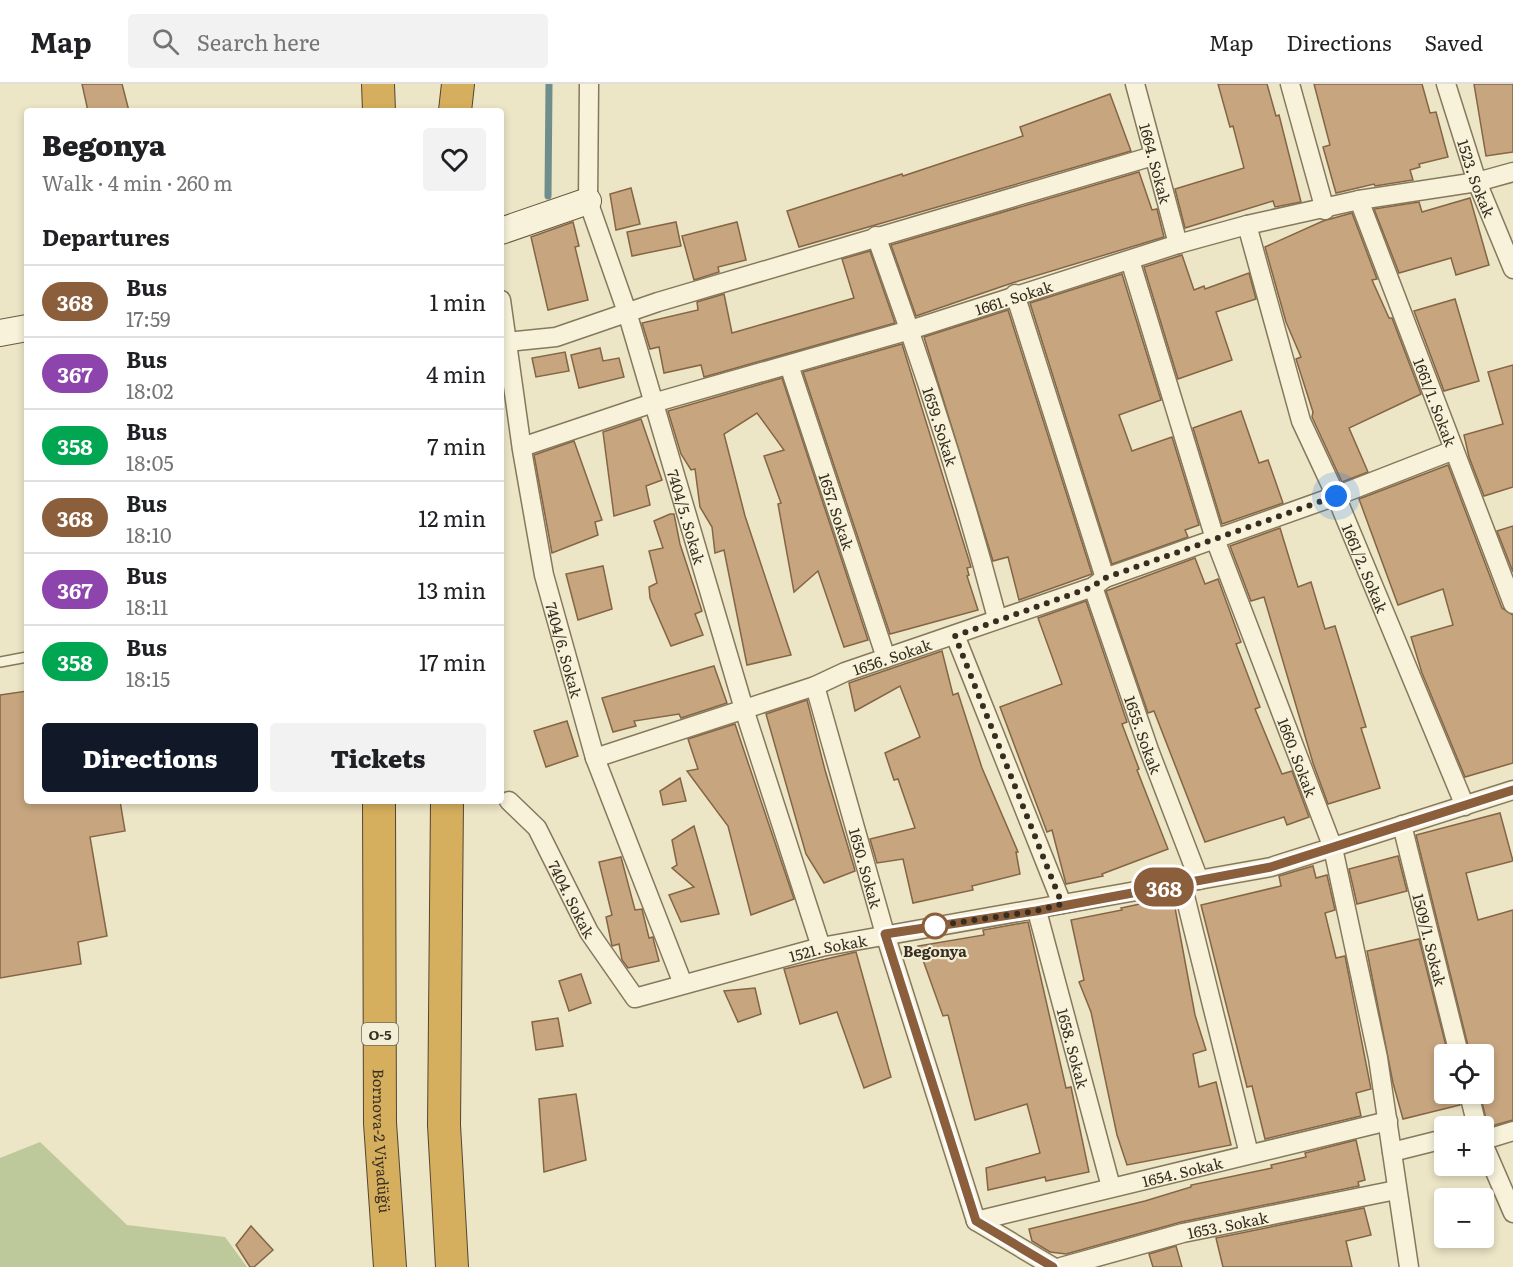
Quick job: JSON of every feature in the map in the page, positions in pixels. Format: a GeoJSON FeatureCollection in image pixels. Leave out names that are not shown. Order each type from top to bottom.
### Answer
{"type":"FeatureCollection","features":[{"type":"Feature","properties":{"kind":"highway"},"geometry":{"type":"LineString","coordinates":[[378,84],[379,108]]}},
{"type":"Feature","properties":{"kind":"highway"},"geometry":{"type":"LineString","coordinates":[[440,84],[441,108]]}},
{"type":"Feature","properties":{"kind":"highway"},"geometry":{"type":"LineString","coordinates":[[455,108],[458,84]]}},
{"type":"Feature","properties":{"kind":"highway","name":"Bornova-2 Viyadüğü"},"geometry":{"type":"LineString","coordinates":[[379,804],[380,1123],[390,1267]]}},
{"type":"Feature","properties":{"kind":"highway"},"geometry":{"type":"LineString","coordinates":[[447,804],[444,1125],[452,1267]]}},
{"type":"Feature","properties":{"kind":"street","name":"7404/5. Sokak"},"geometry":{"type":"LineString","coordinates":[[589,84],[588,201],[627,312],[744,709],[821,947]]}},
{"type":"Feature","properties":{"kind":"street","name":"1664. Sokak"},"geometry":{"type":"LineString","coordinates":[[1135,84],[1178,244]]}},
{"type":"Feature","properties":{"kind":"street"},"geometry":{"type":"LineString","coordinates":[[1290,84],[1325,210]]}},
{"type":"Feature","properties":{"kind":"street","name":"1523. Sokak"},"geometry":{"type":"LineString","coordinates":[[1446,84],[1477,182],[1513,269]]}},
{"type":"Feature","properties":{"kind":"street"},"geometry":{"type":"LineString","coordinates":[[507,342],[556,337],[627,312],[876,236],[1153,156]]}},
{"type":"Feature","properties":{"kind":"street","name":"1661. Sokak"},"geometry":{"type":"LineString","coordinates":[[522,447],[653,403],[910,330],[1015,294],[1178,244],[1247,225],[1359,201],[1477,182],[1513,172]]}},
{"type":"Feature","properties":{"kind":"street"},"geometry":{"type":"LineString","coordinates":[[504,230],[588,201]]}},
{"type":"Feature","properties":{"kind":"street","name":"1661/1. Sokak"},"geometry":{"type":"LineString","coordinates":[[1359,201],[1513,604]]}},
{"type":"Feature","properties":{"kind":"street","name":"1661/2. Sokak"},"geometry":{"type":"LineString","coordinates":[[1247,225],[1301,421],[1336,496],[1465,806]]}},
{"type":"Feature","properties":{"kind":"street","name":"1659. Sokak"},"geometry":{"type":"LineString","coordinates":[[876,236],[910,330],[968,510],[998,618]]}},
{"type":"Feature","properties":{"kind":"street","name":"1660. Sokak"},"geometry":{"type":"LineString","coordinates":[[1130,260],[1215,539],[1333,848],[1378,1058],[1409,1267]]}},
{"type":"Feature","properties":{"kind":"street","name":"1655. Sokak"},"geometry":{"type":"LineString","coordinates":[[1015,294],[1190,882],[1249,1154]]}},
{"type":"Feature","properties":{"kind":"street","name":"7404/6. Sokak"},"geometry":{"type":"LineString","coordinates":[[504,321],[539,555],[596,758],[683,984]]}},
{"type":"Feature","properties":{"kind":"street"},"geometry":{"type":"LineString","coordinates":[[0,333],[24,329]]}},
{"type":"Feature","properties":{"kind":"street","name":"1657. Sokak"},"geometry":{"type":"LineString","coordinates":[[789,365],[886,658]]}},
{"type":"Feature","properties":{"kind":"street","name":"1656. Sokak"},"geometry":{"type":"LineString","coordinates":[[596,758],[815,686],[886,658],[955,636],[998,618],[1336,496],[1454,450]]}},
{"type":"Feature","properties":{"kind":"street"},"geometry":{"type":"LineString","coordinates":[[955,636],[1062,904]]}},
{"type":"Feature","properties":{"kind":"street","name":"1650. Sokak"},"geometry":{"type":"LineString","coordinates":[[815,686],[885,934],[976,1221]]}},
{"type":"Feature","properties":{"kind":"street","name":"1521. Sokak"},"geometry":{"type":"LineString","coordinates":[[635,998],[821,947],[885,934],[1036,911],[1062,904],[1271,867],[1513,790]]}},
{"type":"Feature","properties":{"kind":"street","name":"7404. Sokak"},"geometry":{"type":"LineString","coordinates":[[509,801],[537,828],[589,932],[635,998]]}},
{"type":"Feature","properties":{"kind":"street","name":"1509/1. Sokak"},"geometry":{"type":"LineString","coordinates":[[1402,825],[1457,1044]]}},
{"type":"Feature","properties":{"kind":"street","name":"1658. Sokak"},"geometry":{"type":"LineString","coordinates":[[1036,911],[1111,1187]]}},
{"type":"Feature","properties":{"kind":"street","name":"1654. Sokak"},"geometry":{"type":"LineString","coordinates":[[976,1221],[1388,1121]]}},
{"type":"Feature","properties":{"kind":"street"},"geometry":{"type":"LineString","coordinates":[[1494,1137],[1513,1131]]}},
{"type":"Feature","properties":{"kind":"street"},"geometry":{"type":"LineString","coordinates":[[1392,1152],[1434,1142]]}},
{"type":"Feature","properties":{"kind":"street"},"geometry":{"type":"LineString","coordinates":[[1494,1169],[1513,1213]]}},
{"type":"Feature","properties":{"kind":"street","name":"1653. Sokak"},"geometry":{"type":"LineString","coordinates":[[1061,1267],[1184,1233],[1396,1190]]}},
{"type":"Feature","properties":{"kind":"street"},"geometry":{"type":"LineString","coordinates":[[976,1221],[1053,1267]]}},
{"type":"Feature","properties":{"kind":"lane"},"geometry":{"type":"LineString","coordinates":[[0,662],[24,658]]}},
{"type":"Feature","properties":{"kind":"green space"},"geometry":{"type":"Polygon","coordinates":[[[40,1142],[127,1225],[225,1237],[247,1267],[0,1267],[0,1158],[40,1142]]]}},
{"type":"Feature","properties":{"kind":"building"},"geometry":{"type":"Polygon","coordinates":[[[82,84],[122,84],[128,108],[87,108],[82,84]]]}},
{"type":"Feature","properties":{"kind":"building"},"geometry":{"type":"Polygon","coordinates":[[[1218,84],[1267,84],[1276,116],[1279,115],[1301,202],[1275,207],[1273,201],[1185,228],[1175,189],[1244,168],[1233,126],[1230,127],[1218,84]]]}},
{"type":"Feature","properties":{"kind":"building"},"geometry":{"type":"Polygon","coordinates":[[[1314,84],[1422,84],[1430,113],[1436,112],[1448,157],[1419,164],[1420,167],[1410,170],[1413,180],[1375,186],[1374,184],[1336,193],[1323,147],[1330,145],[1314,84]]]}},
{"type":"Feature","properties":{"kind":"building"},"geometry":{"type":"Polygon","coordinates":[[[1474,84],[1513,84],[1513,152],[1486,156],[1474,84]]]}},
{"type":"Feature","properties":{"kind":"building"},"geometry":{"type":"Polygon","coordinates":[[[1110,94],[1131,151],[799,247],[787,211],[1023,136],[1020,127],[1110,94]]]}},
{"type":"Feature","properties":{"kind":"building"},"geometry":{"type":"Polygon","coordinates":[[[1139,172],[1152,210],[1157,209],[1164,237],[1012,283],[916,316],[891,245],[1139,172]]]}},
{"type":"Feature","properties":{"kind":"building"},"geometry":{"type":"Polygon","coordinates":[[[631,188],[640,224],[616,230],[610,194],[631,188]]]}},
{"type":"Feature","properties":{"kind":"building"},"geometry":{"type":"Polygon","coordinates":[[[1470,198],[1489,265],[1456,275],[1451,258],[1399,273],[1374,209],[1419,202],[1422,212],[1470,198]]]}},
{"type":"Feature","properties":{"kind":"building"},"geometry":{"type":"Polygon","coordinates":[[[1352,213],[1377,279],[1372,280],[1389,318],[1392,318],[1421,394],[1349,428],[1368,472],[1342,482],[1312,417],[1313,412],[1296,359],[1301,357],[1286,322],[1265,247],[1323,221],[1352,213]]]}},
{"type":"Feature","properties":{"kind":"building"},"geometry":{"type":"Polygon","coordinates":[[[573,222],[579,246],[575,247],[588,300],[548,310],[531,237],[573,222]]]}},
{"type":"Feature","properties":{"kind":"building"},"geometry":{"type":"Polygon","coordinates":[[[676,222],[681,246],[632,256],[627,232],[676,222]]]}},
{"type":"Feature","properties":{"kind":"building"},"geometry":{"type":"Polygon","coordinates":[[[737,222],[746,260],[718,267],[719,272],[694,280],[682,236],[737,222]]]}},
{"type":"Feature","properties":{"kind":"building"},"geometry":{"type":"Polygon","coordinates":[[[870,251],[895,323],[704,377],[701,365],[664,373],[659,347],[650,349],[642,323],[698,310],[697,302],[724,294],[732,333],[854,298],[842,259],[870,251]]]}},
{"type":"Feature","properties":{"kind":"building"},"geometry":{"type":"Polygon","coordinates":[[[1182,255],[1194,290],[1204,286],[1205,289],[1249,273],[1256,299],[1216,312],[1232,360],[1178,379],[1144,267],[1182,255]]]}},
{"type":"Feature","properties":{"kind":"building"},"geometry":{"type":"Polygon","coordinates":[[[1122,274],[1161,400],[1119,415],[1132,451],[1172,437],[1199,525],[1185,530],[1188,537],[1112,564],[1030,303],[1122,274]]]}},
{"type":"Feature","properties":{"kind":"building"},"geometry":{"type":"Polygon","coordinates":[[[1455,299],[1479,381],[1444,391],[1414,311],[1455,299]]]}},
{"type":"Feature","properties":{"kind":"building"},"geometry":{"type":"Polygon","coordinates":[[[1008,310],[1092,574],[1019,600],[1008,557],[993,561],[924,337],[1008,310]]]}},
{"type":"Feature","properties":{"kind":"building"},"geometry":{"type":"Polygon","coordinates":[[[902,344],[971,567],[967,568],[969,575],[967,576],[978,610],[890,634],[803,372],[902,344]]]}},
{"type":"Feature","properties":{"kind":"building"},"geometry":{"type":"Polygon","coordinates":[[[600,348],[603,361],[619,358],[624,377],[579,388],[571,355],[600,348]]]}},
{"type":"Feature","properties":{"kind":"building"},"geometry":{"type":"Polygon","coordinates":[[[565,352],[569,371],[536,377],[532,358],[565,352]]]}},
{"type":"Feature","properties":{"kind":"building"},"geometry":{"type":"Polygon","coordinates":[[[1513,365],[1513,487],[1484,496],[1469,457],[1464,435],[1503,424],[1488,372],[1513,365]]]}},
{"type":"Feature","properties":{"kind":"building"},"geometry":{"type":"Polygon","coordinates":[[[782,378],[868,640],[844,647],[818,571],[794,592],[778,504],[781,503],[764,456],[784,450],[757,413],[724,434],[745,516],[791,655],[747,665],[724,550],[715,553],[712,527],[700,507],[695,469],[691,470],[681,454],[668,411],[782,378]]]}},
{"type":"Feature","properties":{"kind":"building"},"geometry":{"type":"Polygon","coordinates":[[[1241,411],[1259,463],[1268,460],[1283,503],[1222,524],[1193,428],[1241,411]]]}},
{"type":"Feature","properties":{"kind":"building"},"geometry":{"type":"Polygon","coordinates":[[[641,419],[662,480],[646,486],[650,505],[614,516],[603,432],[641,419]]]}},
{"type":"Feature","properties":{"kind":"building"},"geometry":{"type":"Polygon","coordinates":[[[574,441],[602,520],[595,522],[598,535],[552,553],[534,455],[574,441]]]}},
{"type":"Feature","properties":{"kind":"building"},"geometry":{"type":"Polygon","coordinates":[[[1448,465],[1502,608],[1513,615],[1513,763],[1465,777],[1422,673],[1411,637],[1453,625],[1443,589],[1398,605],[1359,499],[1448,465]]]}},
{"type":"Feature","properties":{"kind":"building"},"geometry":{"type":"Polygon","coordinates":[[[674,514],[680,544],[702,611],[695,614],[703,635],[671,646],[650,598],[649,587],[657,583],[649,551],[663,548],[654,521],[674,514]]]}},
{"type":"Feature","properties":{"kind":"building"},"geometry":{"type":"Polygon","coordinates":[[[1513,526],[1513,572],[1497,531],[1513,526]]]}},
{"type":"Feature","properties":{"kind":"building"},"geometry":{"type":"Polygon","coordinates":[[[1280,528],[1298,587],[1311,582],[1325,629],[1335,626],[1366,727],[1361,728],[1380,788],[1328,804],[1313,763],[1264,597],[1251,601],[1230,546],[1280,528]]]}},
{"type":"Feature","properties":{"kind":"building"},"geometry":{"type":"Polygon","coordinates":[[[1195,558],[1205,584],[1218,579],[1241,642],[1236,644],[1260,707],[1255,709],[1282,774],[1292,771],[1309,817],[1287,825],[1284,817],[1205,842],[1154,711],[1148,713],[1106,591],[1195,558]]]}},
{"type":"Feature","properties":{"kind":"building"},"geometry":{"type":"Polygon","coordinates":[[[603,566],[612,609],[578,620],[566,574],[603,566]]]}},
{"type":"Feature","properties":{"kind":"building"},"geometry":{"type":"Polygon","coordinates":[[[1086,601],[1127,722],[1122,724],[1139,769],[1137,770],[1168,849],[1102,874],[1103,876],[1066,884],[1052,830],[1047,832],[1000,707],[1062,684],[1038,618],[1086,601]]]}},
{"type":"Feature","properties":{"kind":"building"},"geometry":{"type":"Polygon","coordinates":[[[942,651],[953,695],[958,693],[982,768],[1018,852],[1016,852],[1020,874],[972,886],[973,890],[913,903],[903,859],[877,863],[870,839],[915,828],[898,779],[894,780],[885,753],[920,737],[900,686],[855,711],[849,683],[942,651]]]}},
{"type":"Feature","properties":{"kind":"building"},"geometry":{"type":"Polygon","coordinates":[[[714,666],[727,703],[681,718],[679,714],[634,721],[636,726],[613,732],[602,698],[714,666]]]}},
{"type":"Feature","properties":{"kind":"building"},"geometry":{"type":"Polygon","coordinates":[[[24,691],[24,804],[120,804],[125,831],[90,837],[107,936],[78,942],[81,964],[0,978],[0,695],[24,691]]]}},
{"type":"Feature","properties":{"kind":"building"},"geometry":{"type":"Polygon","coordinates":[[[807,700],[855,871],[824,883],[806,854],[766,714],[807,700]]]}},
{"type":"Feature","properties":{"kind":"building"},"geometry":{"type":"Polygon","coordinates":[[[567,721],[578,756],[546,767],[534,731],[567,721]]]}},
{"type":"Feature","properties":{"kind":"building"},"geometry":{"type":"Polygon","coordinates":[[[735,724],[794,899],[751,915],[728,826],[687,771],[698,769],[688,739],[735,724]]]}},
{"type":"Feature","properties":{"kind":"building"},"geometry":{"type":"Polygon","coordinates":[[[680,778],[686,801],[663,805],[660,791],[680,778]]]}},
{"type":"Feature","properties":{"kind":"building"},"geometry":{"type":"Polygon","coordinates":[[[1500,813],[1513,861],[1466,873],[1478,920],[1513,910],[1513,1120],[1494,1125],[1494,1116],[1485,1116],[1482,1104],[1494,1104],[1494,1044],[1468,1044],[1416,835],[1500,813]]]}},
{"type":"Feature","properties":{"kind":"building"},"geometry":{"type":"Polygon","coordinates":[[[694,826],[719,914],[681,922],[669,895],[694,887],[672,868],[677,865],[672,840],[694,826]]]}},
{"type":"Feature","properties":{"kind":"building"},"geometry":{"type":"Polygon","coordinates":[[[1398,856],[1407,891],[1357,904],[1349,869],[1398,856]]]}},
{"type":"Feature","properties":{"kind":"building"},"geometry":{"type":"Polygon","coordinates":[[[621,857],[635,910],[642,909],[649,938],[653,937],[659,961],[628,968],[622,960],[619,944],[612,946],[606,917],[612,915],[599,862],[621,857]]]}},
{"type":"Feature","properties":{"kind":"building"},"geometry":{"type":"Polygon","coordinates":[[[1313,866],[1316,878],[1327,875],[1335,910],[1325,913],[1336,958],[1345,956],[1371,1089],[1356,1093],[1361,1116],[1265,1139],[1252,1086],[1247,1087],[1201,905],[1281,886],[1279,876],[1313,866]]]}},
{"type":"Feature","properties":{"kind":"building"},"geometry":{"type":"Polygon","coordinates":[[[1173,897],[1195,1015],[1206,1050],[1193,1054],[1199,1087],[1216,1082],[1231,1145],[1127,1165],[1117,1135],[1091,1012],[1079,982],[1084,980],[1071,920],[1173,897]]]}},
{"type":"Feature","properties":{"kind":"building"},"geometry":{"type":"Polygon","coordinates":[[[1028,922],[1066,1088],[1071,1087],[1089,1172],[1046,1181],[1045,1177],[988,1190],[986,1168],[1040,1153],[1027,1104],[975,1120],[948,1015],[943,1016],[918,946],[984,935],[983,930],[1028,922]]]}},
{"type":"Feature","properties":{"kind":"building"},"geometry":{"type":"Polygon","coordinates":[[[1419,939],[1445,1044],[1434,1044],[1434,1104],[1460,1105],[1403,1119],[1393,1083],[1367,951],[1419,939]]]}},
{"type":"Feature","properties":{"kind":"building"},"geometry":{"type":"Polygon","coordinates":[[[856,952],[891,1077],[864,1088],[837,1012],[800,1024],[784,969],[856,952]]]}},
{"type":"Feature","properties":{"kind":"building"},"geometry":{"type":"Polygon","coordinates":[[[581,974],[591,1003],[569,1011],[559,981],[581,974]]]}},
{"type":"Feature","properties":{"kind":"building"},"geometry":{"type":"Polygon","coordinates":[[[755,988],[761,1014],[738,1022],[724,991],[755,988]]]}},
{"type":"Feature","properties":{"kind":"building"},"geometry":{"type":"Polygon","coordinates":[[[558,1018],[563,1046],[536,1050],[532,1022],[558,1018]]]}},
{"type":"Feature","properties":{"kind":"building"},"geometry":{"type":"Polygon","coordinates":[[[576,1094],[586,1160],[544,1172],[539,1099],[576,1094]]]}},
{"type":"Feature","properties":{"kind":"building"},"geometry":{"type":"Polygon","coordinates":[[[1356,1140],[1365,1180],[1358,1182],[1359,1186],[1181,1222],[1066,1254],[1050,1252],[1032,1241],[1029,1229],[1145,1201],[1191,1187],[1191,1185],[1272,1168],[1271,1165],[1306,1157],[1305,1153],[1356,1140]]]}},
{"type":"Feature","properties":{"kind":"building"},"geometry":{"type":"Polygon","coordinates":[[[1364,1208],[1371,1235],[1346,1241],[1352,1267],[1223,1267],[1216,1238],[1364,1208]]]}},
{"type":"Feature","properties":{"kind":"building"},"geometry":{"type":"Polygon","coordinates":[[[251,1226],[273,1250],[254,1267],[250,1267],[236,1245],[251,1226]]]}},
{"type":"Feature","properties":{"kind":"building"},"geometry":{"type":"Polygon","coordinates":[[[1176,1246],[1182,1267],[1153,1267],[1149,1254],[1176,1246]]]}},
{"type":"Feature","properties":{"kind":"waterway"},"geometry":{"type":"LineString","coordinates":[[548,196],[549,84]]}},
{"type":"Feature","properties":{"kind":"bus line","name":"368"},"geometry":{"type":"LineString","coordinates":[[1053,1267],[976,1221],[885,934],[1036,911],[1062,904],[1271,867],[1513,790]]}},
{"type":"Feature","properties":{"kind":"place","name":"Begonya"},"geometry":{"type":"Point","coordinates":[935,926]}},
{"type":"Feature","properties":{"kind":"route"},"geometry":{"type":"LineString","coordinates":[[935,926],[928,927],[1036,911],[1062,904],[955,636],[998,618],[1092,587],[1105,578],[1336,496]]}}]}
